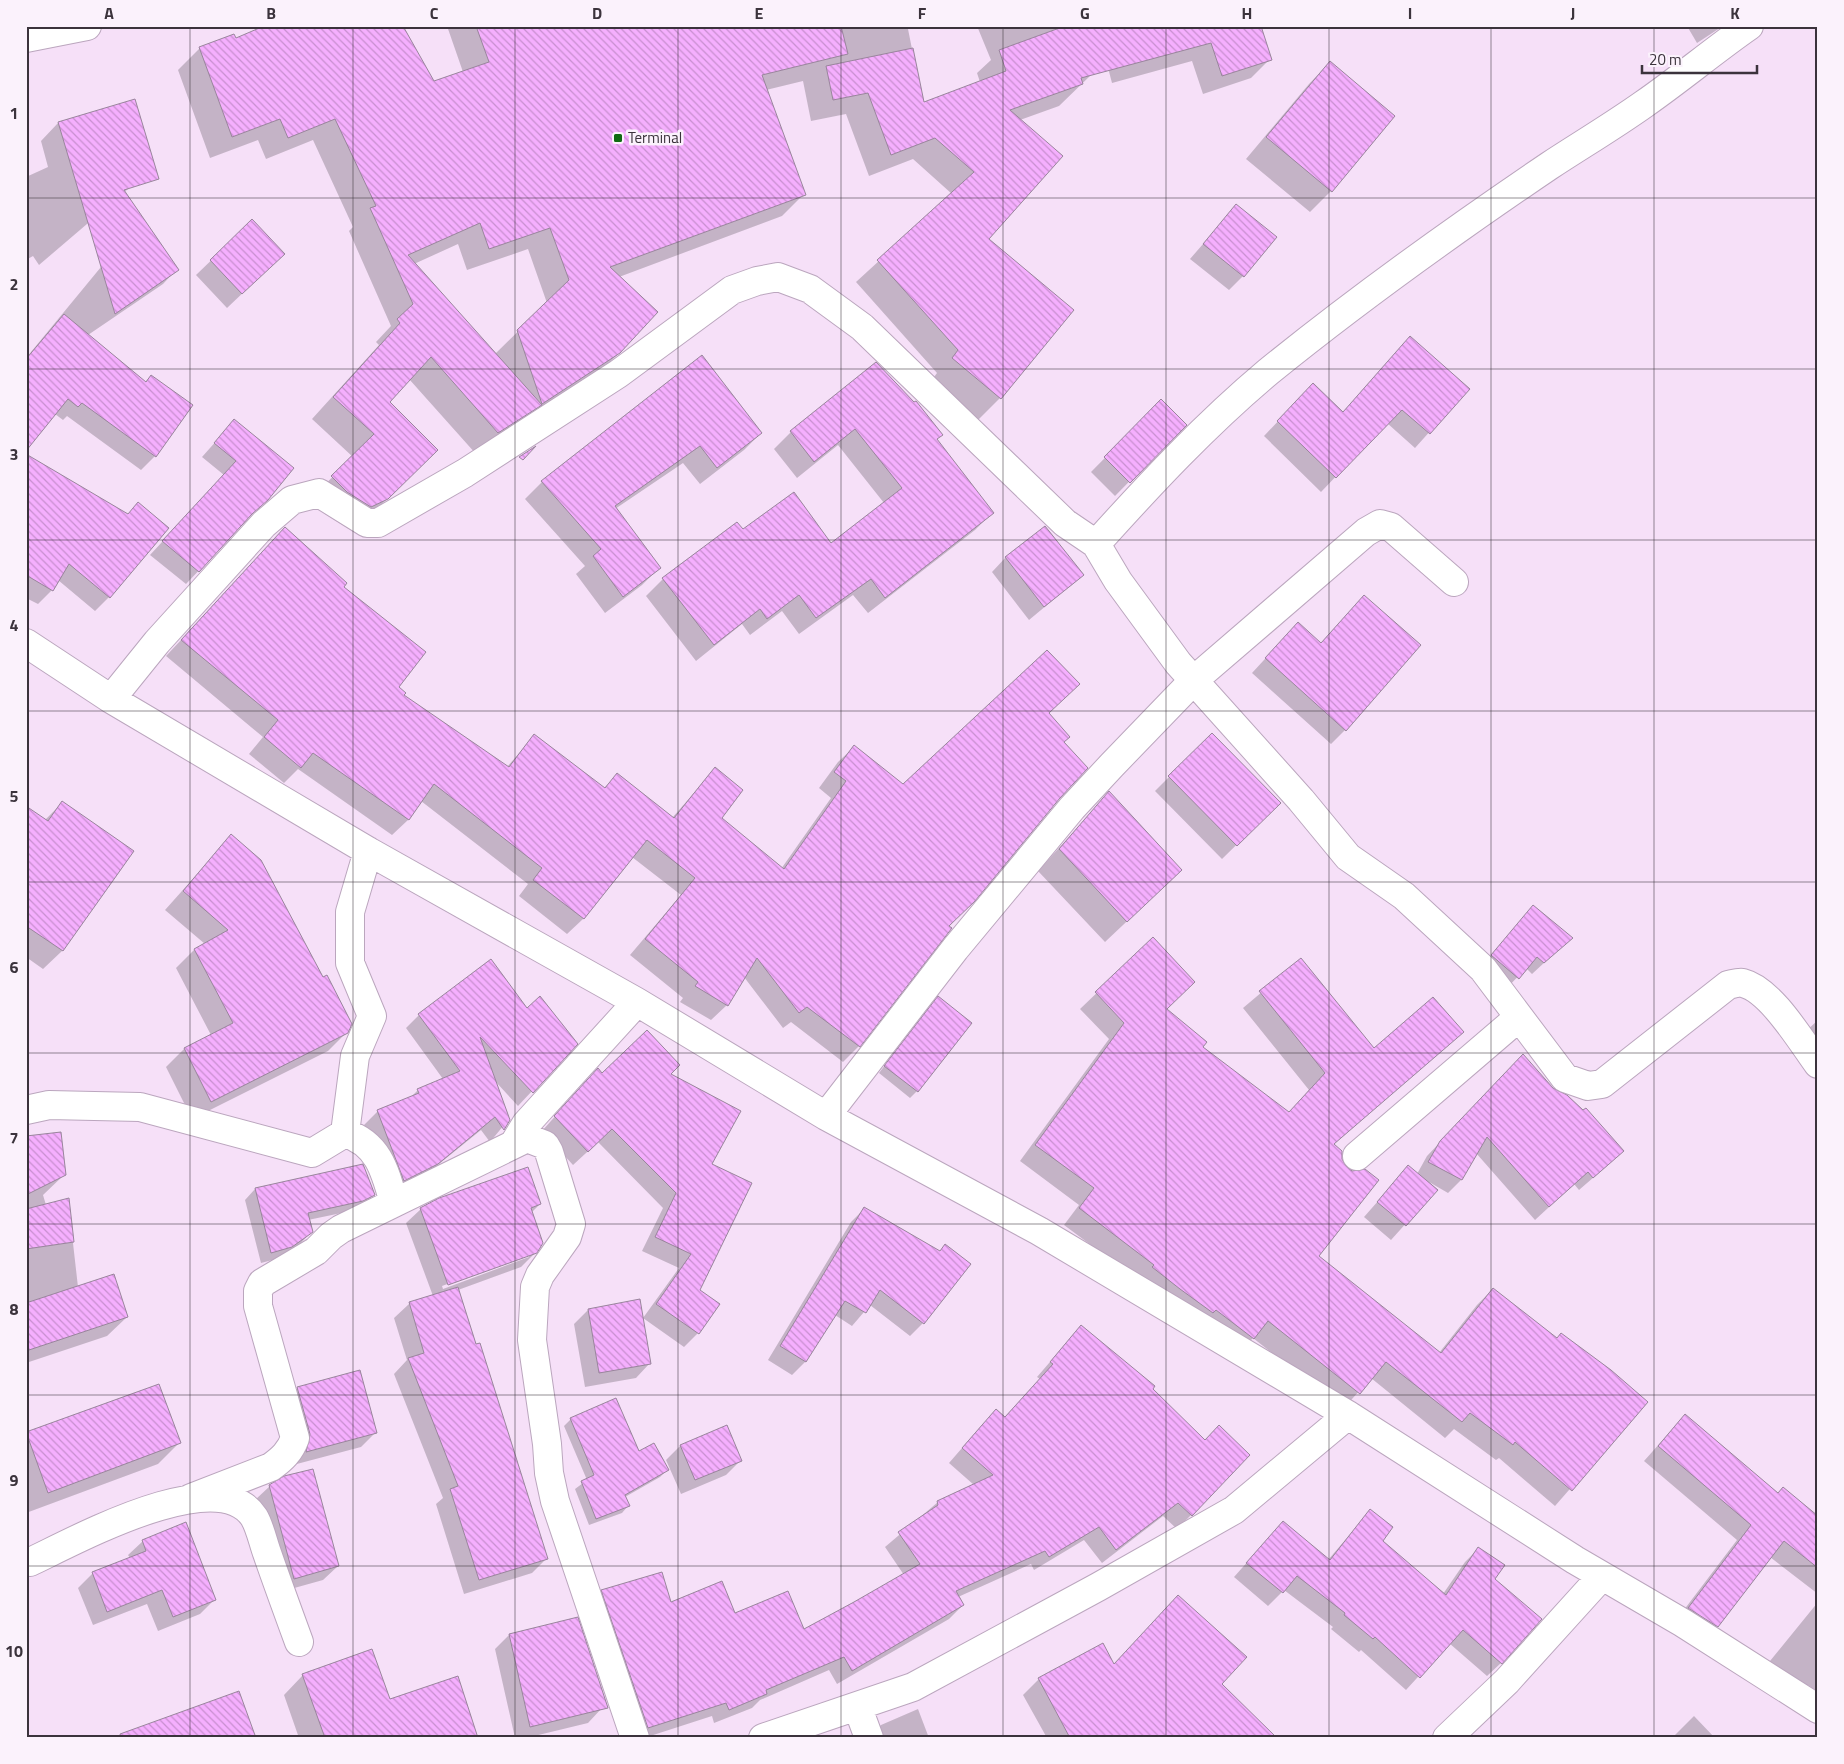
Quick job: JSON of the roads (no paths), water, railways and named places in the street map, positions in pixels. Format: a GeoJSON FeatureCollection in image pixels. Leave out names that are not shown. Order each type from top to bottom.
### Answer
{"type":"FeatureCollection","features":[{"type":"Feature","properties":{"kind":"main road"},"geometry":{"type":"LineString","coordinates":[[26,38],[87,26]]}},
{"type":"Feature","properties":{"kind":"main road"},"geometry":{"type":"LineString","coordinates":[[1096,544],[1155,479],[1218,417],[1268,373],[1453,233],[1549,166],[1644,104],[1749,26]]}},
{"type":"Feature","properties":{"kind":"main road"},"geometry":{"type":"LineString","coordinates":[[111,699],[157,642],[264,524],[292,500],[319,494],[367,523],[378,523],[465,473],[618,374],[732,290],[757,281],[778,277],[810,289],[862,328],[1065,523],[1096,544],[1118,580],[1178,663],[1301,800],[1348,857],[1404,896],[1483,970],[1565,1078],[1588,1086],[1602,1084],[1728,985],[1742,982],[1755,988],[1771,1002],[1818,1064]]}},
{"type":"Feature","properties":{"kind":"main road"},"geometry":{"type":"LineString","coordinates":[[826,1116],[955,949],[1066,816],[1194,680],[1366,532],[1380,524],[1392,527],[1454,582]]}},
{"type":"Feature","properties":{"kind":"main road"},"geometry":{"type":"LineString","coordinates":[[26,643],[111,699],[368,851],[637,1002],[826,1116],[1040,1231],[1348,1415],[1602,1576],[1818,1708]]}},
{"type":"Feature","properties":{"kind":"main road"},"geometry":{"type":"LineString","coordinates":[[345,1133],[356,1056],[372,1016],[350,963],[350,912],[368,851]]}},
{"type":"Feature","properties":{"kind":"main road"},"geometry":{"type":"LineString","coordinates":[[515,1142],[526,1124],[637,1002]]}},
{"type":"Feature","properties":{"kind":"main road"},"geometry":{"type":"LineString","coordinates":[[1358,1156],[1518,1018]]}},
{"type":"Feature","properties":{"kind":"main road"},"geometry":{"type":"LineString","coordinates":[[26,1110],[49,1104],[140,1107],[312,1153],[345,1133]]}},
{"type":"Feature","properties":{"kind":"main road"},"geometry":{"type":"LineString","coordinates":[[345,1133],[359,1138],[375,1154],[386,1175],[394,1203]]}},
{"type":"Feature","properties":{"kind":"main road"},"geometry":{"type":"LineString","coordinates":[[26,1561],[30,1562],[130,1515],[191,1498],[271,1467],[283,1459],[292,1447],[295,1438],[258,1306],[258,1291],[262,1283],[316,1251],[331,1236],[341,1230],[515,1142],[527,1138],[544,1145],[571,1224],[564,1242],[547,1264],[538,1281],[534,1301],[532,1340],[547,1444],[549,1473],[555,1501],[615,1686],[635,1738]]}},
{"type":"Feature","properties":{"kind":"main road"},"geometry":{"type":"LineString","coordinates":[[764,1738],[858,1708],[913,1687],[1098,1587],[1234,1510],[1348,1415]]}},
{"type":"Feature","properties":{"kind":"main road"},"geometry":{"type":"LineString","coordinates":[[191,1498],[217,1497],[234,1500],[254,1516],[299,1642]]}},
{"type":"Feature","properties":{"kind":"main road"},"geometry":{"type":"LineString","coordinates":[[1447,1738],[1507,1681],[1602,1576]]}},
{"type":"Feature","properties":{"kind":"main road"},"geometry":{"type":"LineString","coordinates":[[858,1708],[870,1738]]}},
{"type":"Feature","properties":{"kind":"place","name":"Terminal"},"geometry":{"type":"Point","coordinates":[618,138]}}]}
